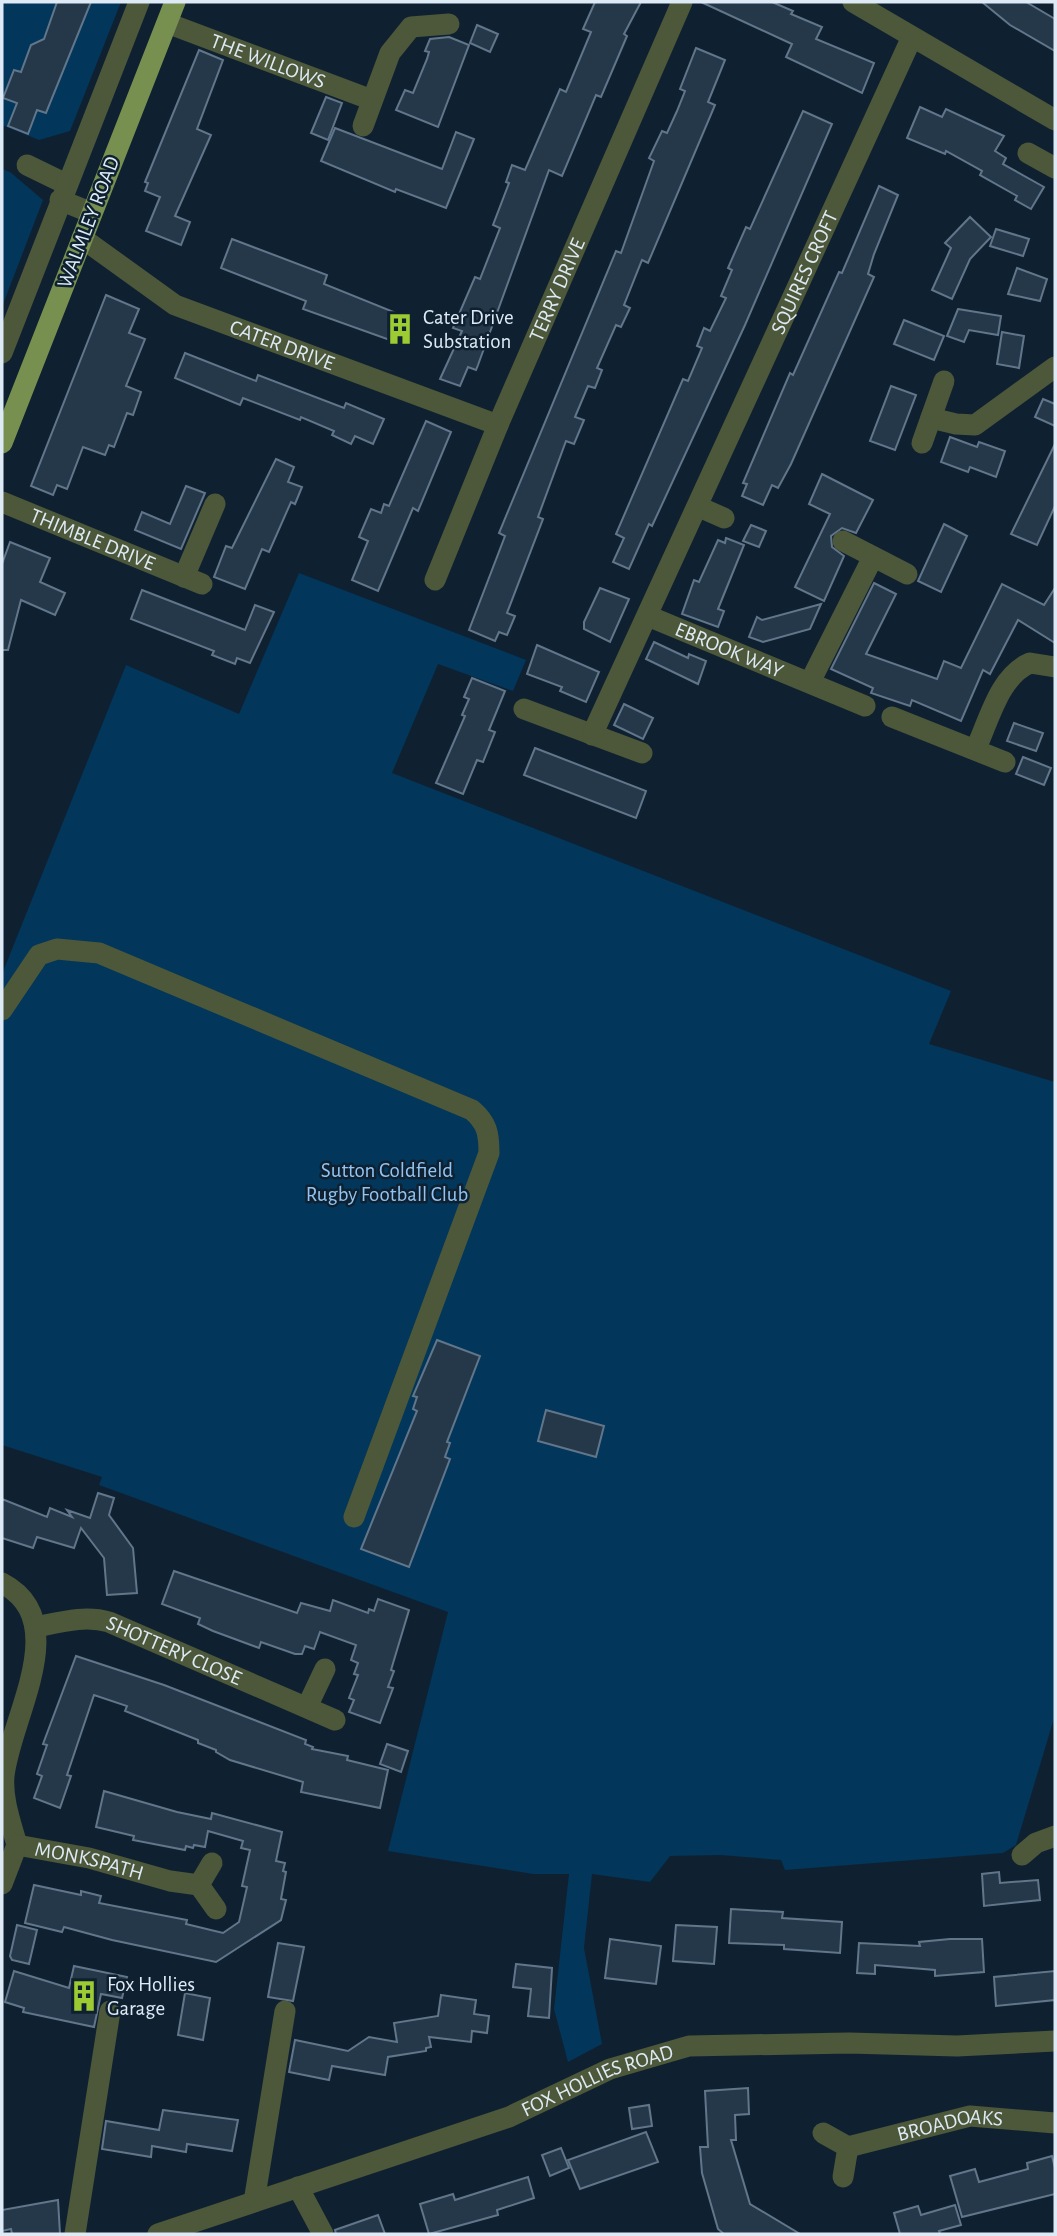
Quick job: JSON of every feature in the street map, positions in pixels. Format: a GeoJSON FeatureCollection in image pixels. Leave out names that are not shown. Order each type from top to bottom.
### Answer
{"type":"FeatureCollection","features":[{"type":"Feature","properties":{"kind":"main road","name":"WALMLEY ROAD"},"geometry":{"type":"LineString","coordinates":[[2,443],[175,2]]}},
{"type":"Feature","properties":{"kind":"street"},"geometry":{"type":"LineString","coordinates":[[2,353],[139,2]]}},
{"type":"Feature","properties":{"kind":"street","name":"TERRY DRIVE"},"geometry":{"type":"LineString","coordinates":[[435,580],[498,425],[682,2]]}},
{"type":"Feature","properties":{"kind":"street"},"geometry":{"type":"LineString","coordinates":[[853,2],[1055,120]]}},
{"type":"Feature","properties":{"kind":"street","name":"THE WILLOWS"},"geometry":{"type":"LineString","coordinates":[[167,23],[372,100]]}},
{"type":"Feature","properties":{"kind":"street"},"geometry":{"type":"LineString","coordinates":[[362,126],[390,52],[411,27],[449,24]]}},
{"type":"Feature","properties":{"kind":"street","name":"SQUIRES CROFT"},"geometry":{"type":"LineString","coordinates":[[593,734],[912,37]]}},
{"type":"Feature","properties":{"kind":"street"},"geometry":{"type":"LineString","coordinates":[[1028,153],[1055,168]]}},
{"type":"Feature","properties":{"kind":"street"},"geometry":{"type":"LineString","coordinates":[[27,165],[92,213]]}},
{"type":"Feature","properties":{"kind":"street","name":"CATER DRIVE"},"geometry":{"type":"LineString","coordinates":[[82,238],[174,305],[498,425]]}},
{"type":"Feature","properties":{"kind":"street"},"geometry":{"type":"LineString","coordinates":[[931,418],[975,425],[1055,367]]}},
{"type":"Feature","properties":{"kind":"street"},"geometry":{"type":"LineString","coordinates":[[922,443],[944,381]]}},
{"type":"Feature","properties":{"kind":"street","name":"THIMBLE DRIVE"},"geometry":{"type":"LineString","coordinates":[[2,502],[193,580],[215,504]]}},
{"type":"Feature","properties":{"kind":"street"},"geometry":{"type":"LineString","coordinates":[[699,507],[724,519]]}},
{"type":"Feature","properties":{"kind":"street"},"geometry":{"type":"LineString","coordinates":[[843,541],[908,574]]}},
{"type":"Feature","properties":{"kind":"street","name":"EBROOK WAY"},"geometry":{"type":"LineString","coordinates":[[810,682],[873,557]]}},
{"type":"Feature","properties":{"kind":"street","name":"EBROOK WAY"},"geometry":{"type":"LineString","coordinates":[[648,616],[865,706]]}},
{"type":"Feature","properties":{"kind":"street"},"geometry":{"type":"LineString","coordinates":[[976,748],[1005,685],[1013,675],[1030,663],[1055,667]]}},
{"type":"Feature","properties":{"kind":"street"},"geometry":{"type":"LineString","coordinates":[[524,709],[642,753]]}},
{"type":"Feature","properties":{"kind":"street"},"geometry":{"type":"LineString","coordinates":[[892,717],[976,748],[1005,762]]}},
{"type":"Feature","properties":{"kind":"street"},"geometry":{"type":"LineString","coordinates":[[2,1010],[39,955],[57,949],[99,953],[472,1110],[485,1121],[489,1135],[489,1153],[354,1517]]}},
{"type":"Feature","properties":{"kind":"street"},"geometry":{"type":"LineString","coordinates":[[2,1583],[24,1601],[36,1627],[35,1660],[7,1752],[4,1780],[7,1810],[17,1845]]}},
{"type":"Feature","properties":{"kind":"street","name":"SHOTTERY CLOSE"},"geometry":{"type":"LineString","coordinates":[[36,1627],[75,1619],[96,1618],[110,1622],[335,1720]]}},
{"type":"Feature","properties":{"kind":"street"},"geometry":{"type":"LineString","coordinates":[[307,1707],[325,1669]]}},
{"type":"Feature","properties":{"kind":"street"},"geometry":{"type":"LineString","coordinates":[[1021,1855],[1037,1843],[1055,1836]]}},
{"type":"Feature","properties":{"kind":"street","name":"MONKSPATH"},"geometry":{"type":"LineString","coordinates":[[2,1884],[17,1845],[89,1858],[170,1881],[199,1885]]}},
{"type":"Feature","properties":{"kind":"street"},"geometry":{"type":"LineString","coordinates":[[212,1863],[199,1885],[216,1909]]}},
{"type":"Feature","properties":{"kind":"street"},"geometry":{"type":"LineString","coordinates":[[75,2234],[110,2011]]}},
{"type":"Feature","properties":{"kind":"street"},"geometry":{"type":"LineString","coordinates":[[254,2202],[285,2011]]}},
{"type":"Feature","properties":{"kind":"street","name":"FOX HOLLIES ROAD"},"geometry":{"type":"LineString","coordinates":[[158,2234],[509,2117],[610,2069],[689,2046],[849,2043],[957,2046],[1055,2041]]}},
{"type":"Feature","properties":{"kind":"street","name":"BROADOAKS"},"geometry":{"type":"LineString","coordinates":[[848,2147],[970,2116],[1055,2123]]}},
{"type":"Feature","properties":{"kind":"street"},"geometry":{"type":"LineString","coordinates":[[823,2133],[848,2147],[843,2177]]}},
{"type":"Feature","properties":{"kind":"street"},"geometry":{"type":"LineString","coordinates":[[298,2187],[323,2234]]}},
{"type":"Feature","properties":{"kind":"green space"},"geometry":{"type":"Polygon","coordinates":[[[2,2],[121,2],[70,131],[39,140],[2,125],[2,2]]]}},
{"type":"Feature","properties":{"kind":"green space"},"geometry":{"type":"Polygon","coordinates":[[[2,169],[10,172],[43,200],[2,307],[2,169]]]}},
{"type":"Feature","properties":{"kind":"green space","name":"Sutton Coldfield Rugby Football Club"},"geometry":{"type":"Polygon","coordinates":[[[299,573],[526,660],[513,691],[438,664],[392,773],[951,991],[929,1044],[1055,1082],[1055,1715],[1016,1845],[1003,1853],[785,1870],[781,1860],[720,1855],[670,1856],[650,1882],[592,1874],[584,1948],[602,2044],[568,2062],[554,2009],[569,1874],[533,1874],[388,1851],[448,1612],[99,1485],[102,1477],[2,1445],[2,974],[126,665],[239,714],[299,573]]]}},
{"type":"Feature","properties":{"kind":"building"},"geometry":{"type":"Polygon","coordinates":[[[57,2],[91,2],[46,113],[37,110],[28,134],[8,126],[17,103],[3,98],[14,70],[21,72],[31,45],[44,39],[57,2]]]}},
{"type":"Feature","properties":{"kind":"building"},"geometry":{"type":"Polygon","coordinates":[[[595,2],[641,2],[624,34],[627,36],[601,97],[596,95],[562,176],[549,170],[476,370],[468,367],[460,386],[440,379],[462,331],[453,328],[475,277],[480,279],[500,228],[493,225],[509,183],[506,182],[512,165],[525,170],[560,89],[566,92],[591,32],[583,29],[595,2]]]}},
{"type":"Feature","properties":{"kind":"building"},"geometry":{"type":"Polygon","coordinates":[[[701,2],[772,2],[793,11],[791,14],[822,27],[816,39],[874,63],[862,93],[786,57],[792,44],[701,2]]]}},
{"type":"Feature","properties":{"kind":"building"},"geometry":{"type":"Polygon","coordinates":[[[982,2],[1026,2],[1055,19],[1055,51],[1010,25],[982,2]]]}},
{"type":"Feature","properties":{"kind":"building"},"geometry":{"type":"Polygon","coordinates":[[[477,25],[498,34],[490,52],[470,43],[477,25]]]}},
{"type":"Feature","properties":{"kind":"building"},"geometry":{"type":"Polygon","coordinates":[[[449,37],[469,45],[438,127],[396,110],[405,90],[413,93],[427,59],[429,52],[425,51],[430,39],[449,37]]]}},
{"type":"Feature","properties":{"kind":"building"},"geometry":{"type":"Polygon","coordinates":[[[696,48],[725,60],[708,102],[715,105],[648,263],[642,260],[624,305],[630,308],[621,327],[616,325],[597,368],[602,370],[595,388],[588,386],[575,417],[584,420],[574,444],[566,441],[538,517],[543,519],[507,613],[515,616],[507,635],[499,632],[495,641],[469,630],[505,536],[499,533],[616,251],[621,253],[654,161],[649,158],[662,131],[667,133],[677,111],[685,91],[680,89],[696,48]]]}},
{"type":"Feature","properties":{"kind":"building"},"geometry":{"type":"Polygon","coordinates":[[[199,50],[223,60],[197,129],[211,135],[175,216],[190,222],[181,245],[146,231],[160,197],[145,191],[148,183],[145,182],[199,50]]]}},
{"type":"Feature","properties":{"kind":"building"},"geometry":{"type":"Polygon","coordinates":[[[326,97],[342,103],[328,140],[311,133],[326,97]]]}},
{"type":"Feature","properties":{"kind":"building"},"geometry":{"type":"Polygon","coordinates":[[[920,107],[942,117],[946,109],[1004,136],[995,151],[1006,158],[1003,164],[1044,187],[1031,209],[1015,200],[1017,196],[980,175],[982,171],[946,151],[945,154],[907,138],[920,107]]]}},
{"type":"Feature","properties":{"kind":"building"},"geometry":{"type":"Polygon","coordinates":[[[803,111],[832,124],[745,325],[652,526],[649,524],[629,569],[613,562],[624,538],[616,534],[683,379],[688,381],[702,348],[697,346],[704,328],[710,331],[726,298],[721,296],[732,270],[728,268],[746,227],[750,229],[803,111]]]}},
{"type":"Feature","properties":{"kind":"building"},"geometry":{"type":"Polygon","coordinates":[[[335,128],[442,169],[456,132],[474,139],[446,208],[396,189],[395,192],[321,161],[335,128]]]}},
{"type":"Feature","properties":{"kind":"building"},"geometry":{"type":"Polygon","coordinates":[[[879,186],[898,195],[868,274],[874,277],[791,464],[778,488],[772,485],[763,505],[742,496],[747,484],[743,483],[790,373],[793,375],[839,272],[842,273],[879,186]]]}},
{"type":"Feature","properties":{"kind":"building"},"geometry":{"type":"Polygon","coordinates":[[[970,217],[991,237],[970,259],[952,299],[932,290],[951,248],[945,243],[970,217]]]}},
{"type":"Feature","properties":{"kind":"building"},"geometry":{"type":"Polygon","coordinates":[[[996,229],[1029,239],[1023,256],[990,246],[996,229]]]}},
{"type":"Feature","properties":{"kind":"building"},"geometry":{"type":"Polygon","coordinates":[[[232,239],[327,275],[324,284],[411,319],[401,344],[303,309],[306,301],[221,268],[232,239]]]}},
{"type":"Feature","properties":{"kind":"building"},"geometry":{"type":"Polygon","coordinates":[[[1017,268],[1047,279],[1040,301],[1008,294],[1017,268]]]}},
{"type":"Feature","properties":{"kind":"building"},"geometry":{"type":"Polygon","coordinates":[[[106,295],[139,309],[129,333],[145,339],[126,386],[141,392],[133,415],[127,413],[114,447],[109,445],[105,455],[83,447],[67,489],[57,485],[53,495],[31,486],[106,295]]]}},
{"type":"Feature","properties":{"kind":"building"},"geometry":{"type":"Polygon","coordinates":[[[958,309],[1001,316],[998,335],[969,330],[964,342],[947,336],[958,309]]]}},
{"type":"Feature","properties":{"kind":"building"},"geometry":{"type":"Polygon","coordinates":[[[904,320],[944,336],[934,360],[894,344],[904,320]]]}},
{"type":"Feature","properties":{"kind":"building"},"geometry":{"type":"Polygon","coordinates":[[[1002,332],[1024,336],[1019,368],[997,364],[1002,332]]]}},
{"type":"Feature","properties":{"kind":"building"},"geometry":{"type":"Polygon","coordinates":[[[185,353],[256,381],[258,375],[344,408],[346,403],[384,419],[373,444],[355,436],[351,444],[332,435],[334,431],[301,417],[300,420],[243,398],[240,405],[175,378],[185,353]]]}},
{"type":"Feature","properties":{"kind":"building"},"geometry":{"type":"Polygon","coordinates":[[[891,386],[916,395],[895,450],[870,441],[891,386]]]}},
{"type":"Feature","properties":{"kind":"building"},"geometry":{"type":"Polygon","coordinates":[[[1043,399],[1055,404],[1055,426],[1035,417],[1043,399]]]}},
{"type":"Feature","properties":{"kind":"building"},"geometry":{"type":"Polygon","coordinates":[[[426,421],[451,432],[418,511],[413,508],[378,591],[352,580],[368,541],[359,537],[371,509],[381,513],[384,504],[389,506],[426,421]]]}},
{"type":"Feature","properties":{"kind":"building"},"geometry":{"type":"Polygon","coordinates":[[[950,437],[977,447],[979,442],[1005,451],[996,477],[970,467],[968,472],[941,462],[950,437]]]}},
{"type":"Feature","properties":{"kind":"building"},"geometry":{"type":"Polygon","coordinates":[[[1055,444],[1055,506],[1037,545],[1011,534],[1055,444]]]}},
{"type":"Feature","properties":{"kind":"building"},"geometry":{"type":"Polygon","coordinates":[[[276,459],[294,467],[288,482],[302,487],[295,504],[291,502],[269,552],[262,549],[245,589],[214,577],[226,546],[232,548],[276,459]]]}},
{"type":"Feature","properties":{"kind":"building"},"geometry":{"type":"Polygon","coordinates":[[[822,474],[873,500],[856,533],[842,528],[831,536],[832,547],[844,556],[824,601],[795,587],[830,514],[809,504],[822,474]]]}},
{"type":"Feature","properties":{"kind":"building"},"geometry":{"type":"Polygon","coordinates":[[[186,486],[205,493],[181,549],[135,530],[142,512],[170,524],[186,486]]]}},
{"type":"Feature","properties":{"kind":"building"},"geometry":{"type":"Polygon","coordinates":[[[944,524],[967,536],[941,592],[918,581],[944,524]]]}},
{"type":"Feature","properties":{"kind":"building"},"geometry":{"type":"Polygon","coordinates":[[[751,525],[766,531],[759,547],[743,541],[751,525]]]}},
{"type":"Feature","properties":{"kind":"building"},"geometry":{"type":"Polygon","coordinates":[[[726,538],[744,545],[718,609],[724,611],[718,627],[682,614],[694,580],[699,582],[718,540],[725,543],[726,538]]]}},
{"type":"Feature","properties":{"kind":"building"},"geometry":{"type":"Polygon","coordinates":[[[10,542],[50,558],[40,582],[65,593],[55,615],[21,600],[8,650],[2,650],[2,564],[10,542]]]}},
{"type":"Feature","properties":{"kind":"building"},"geometry":{"type":"Polygon","coordinates":[[[874,583],[896,594],[866,654],[937,679],[944,661],[961,668],[1002,584],[1044,605],[1055,588],[1055,643],[1018,620],[990,674],[983,670],[961,721],[912,700],[910,706],[871,693],[873,688],[831,669],[874,583]]]}},
{"type":"Feature","properties":{"kind":"building"},"geometry":{"type":"Polygon","coordinates":[[[600,588],[629,599],[610,642],[584,629],[584,622],[600,588]]]}},
{"type":"Feature","properties":{"kind":"building"},"geometry":{"type":"Polygon","coordinates":[[[142,590],[245,630],[255,605],[274,612],[250,663],[237,658],[235,664],[212,655],[214,651],[131,619],[142,590]]]}},
{"type":"Feature","properties":{"kind":"building"},"geometry":{"type":"Polygon","coordinates":[[[821,604],[810,629],[763,642],[749,637],[757,617],[762,620],[821,604]]]}},
{"type":"Feature","properties":{"kind":"building"},"geometry":{"type":"Polygon","coordinates":[[[654,642],[688,658],[689,654],[706,661],[698,684],[646,659],[654,642]]]}},
{"type":"Feature","properties":{"kind":"building"},"geometry":{"type":"Polygon","coordinates":[[[537,645],[599,672],[586,702],[560,691],[562,687],[527,674],[537,645]]]}},
{"type":"Feature","properties":{"kind":"building"},"geometry":{"type":"Polygon","coordinates":[[[472,678],[505,691],[489,730],[495,732],[483,762],[477,760],[463,794],[436,783],[465,716],[462,715],[469,699],[464,697],[472,678]]]}},
{"type":"Feature","properties":{"kind":"building"},"geometry":{"type":"Polygon","coordinates":[[[624,704],[653,718],[643,739],[614,725],[624,704]]]}},
{"type":"Feature","properties":{"kind":"building"},"geometry":{"type":"Polygon","coordinates":[[[1014,723],[1043,733],[1036,751],[1007,741],[1014,723]]]}},
{"type":"Feature","properties":{"kind":"building"},"geometry":{"type":"Polygon","coordinates":[[[535,748],[646,791],[636,818],[524,775],[535,748]]]}},
{"type":"Feature","properties":{"kind":"building"},"geometry":{"type":"Polygon","coordinates":[[[1023,757],[1051,768],[1044,785],[1016,774],[1023,757]]]}},
{"type":"Feature","properties":{"kind":"building"},"geometry":{"type":"Polygon","coordinates":[[[437,1340],[480,1356],[447,1442],[450,1443],[445,1457],[450,1459],[409,1567],[361,1549],[417,1411],[413,1409],[417,1397],[413,1396],[437,1340]]]}},
{"type":"Feature","properties":{"kind":"building"},"geometry":{"type":"Polygon","coordinates":[[[546,1410],[604,1426],[596,1457],[538,1441],[546,1410]]]}},
{"type":"Feature","properties":{"kind":"building"},"geometry":{"type":"Polygon","coordinates":[[[98,1493],[114,1498],[109,1515],[133,1548],[137,1593],[107,1595],[104,1558],[81,1528],[74,1548],[37,1537],[33,1548],[2,1538],[2,1499],[47,1517],[50,1508],[72,1517],[67,1510],[90,1518],[98,1493]]]}},
{"type":"Feature","properties":{"kind":"building"},"geometry":{"type":"Polygon","coordinates":[[[174,1571],[297,1613],[301,1603],[330,1611],[333,1600],[368,1613],[369,1609],[374,1611],[378,1599],[409,1610],[391,1670],[394,1671],[388,1687],[393,1688],[380,1723],[349,1712],[354,1700],[349,1698],[358,1675],[354,1674],[358,1663],[351,1660],[356,1645],[320,1632],[314,1649],[305,1646],[302,1654],[295,1654],[261,1642],[259,1648],[213,1631],[198,1624],[200,1618],[162,1604],[174,1571]]]}},
{"type":"Feature","properties":{"kind":"building"},"geometry":{"type":"Polygon","coordinates":[[[76,1656],[164,1685],[306,1740],[305,1744],[313,1747],[312,1749],[348,1756],[347,1760],[388,1770],[380,1808],[301,1792],[303,1782],[230,1760],[216,1750],[198,1743],[198,1740],[125,1711],[127,1706],[94,1695],[67,1775],[71,1776],[60,1808],[34,1798],[42,1776],[37,1774],[47,1745],[43,1744],[76,1656]]]}},
{"type":"Feature","properties":{"kind":"building"},"geometry":{"type":"Polygon","coordinates":[[[387,1744],[408,1751],[401,1772],[380,1764],[387,1744]]]}},
{"type":"Feature","properties":{"kind":"building"},"geometry":{"type":"Polygon","coordinates":[[[104,1791],[177,1812],[211,1819],[212,1813],[282,1832],[276,1861],[285,1863],[283,1871],[286,1872],[281,1899],[286,1900],[281,1920],[216,1962],[64,1927],[62,1932],[25,1923],[34,1885],[81,1895],[81,1891],[101,1896],[99,1903],[187,1920],[186,1924],[223,1933],[239,1922],[247,1887],[242,1886],[250,1850],[241,1848],[243,1841],[208,1831],[205,1847],[186,1846],[185,1850],[133,1840],[134,1836],[96,1827],[104,1791]]]}},
{"type":"Feature","properties":{"kind":"building"},"geometry":{"type":"Polygon","coordinates":[[[999,1872],[1000,1883],[1038,1880],[1040,1900],[984,1906],[982,1874],[999,1872]]]}},
{"type":"Feature","properties":{"kind":"building"},"geometry":{"type":"Polygon","coordinates":[[[731,1909],[783,1912],[782,1918],[842,1922],[840,1953],[784,1949],[784,1945],[729,1943],[731,1909]]]}},
{"type":"Feature","properties":{"kind":"building"},"geometry":{"type":"Polygon","coordinates":[[[17,1925],[37,1930],[29,1964],[12,1960],[10,1956],[17,1925]]]}},
{"type":"Feature","properties":{"kind":"building"},"geometry":{"type":"Polygon","coordinates":[[[676,1925],[717,1927],[714,1964],[673,1961],[676,1925]]]}},
{"type":"Feature","properties":{"kind":"building"},"geometry":{"type":"Polygon","coordinates":[[[610,1939],[661,1946],[656,1984],[605,1978],[610,1939]]]}},
{"type":"Feature","properties":{"kind":"building"},"geometry":{"type":"Polygon","coordinates":[[[982,1939],[984,1972],[935,1976],[935,1970],[875,1965],[875,1974],[857,1973],[859,1943],[920,1946],[919,1942],[982,1939]]]}},
{"type":"Feature","properties":{"kind":"building"},"geometry":{"type":"Polygon","coordinates":[[[278,1943],[304,1947],[293,2001],[268,1997],[278,1943]]]}},
{"type":"Feature","properties":{"kind":"building"},"geometry":{"type":"Polygon","coordinates":[[[516,1964],[552,1968],[549,2018],[528,2016],[531,1989],[513,1987],[516,1964]]]}},
{"type":"Feature","properties":{"kind":"building"},"geometry":{"type":"Polygon","coordinates":[[[74,1966],[127,1977],[122,1998],[101,1994],[94,2027],[23,2012],[24,2008],[5,2002],[14,1971],[69,1988],[74,1966]]]}},
{"type":"Feature","properties":{"kind":"building"},"geometry":{"type":"Polygon","coordinates":[[[1055,1971],[1055,2000],[996,2006],[994,1977],[1055,1971]]]}},
{"type":"Feature","properties":{"kind":"building"},"geometry":{"type":"Polygon","coordinates":[[[185,1993],[210,1998],[203,2040],[178,2035],[185,1993]]]}},
{"type":"Feature","properties":{"kind":"building"},"geometry":{"type":"Polygon","coordinates":[[[441,1995],[476,2000],[474,2014],[489,2016],[487,2033],[472,2031],[471,2042],[429,2037],[431,2047],[426,2048],[426,2051],[388,2057],[385,2075],[332,2066],[329,2080],[289,2072],[295,2040],[348,2051],[369,2037],[397,2042],[394,2023],[438,2016],[441,1995]]]}},
{"type":"Feature","properties":{"kind":"building"},"geometry":{"type":"Polygon","coordinates":[[[748,2088],[749,2114],[735,2115],[736,2140],[731,2140],[750,2204],[800,2234],[724,2234],[718,2229],[702,2173],[700,2147],[708,2147],[705,2091],[748,2088]]]}},
{"type":"Feature","properties":{"kind":"building"},"geometry":{"type":"Polygon","coordinates":[[[649,2105],[652,2126],[632,2129],[629,2108],[649,2105]]]}},
{"type":"Feature","properties":{"kind":"building"},"geometry":{"type":"Polygon","coordinates":[[[163,2110],[238,2120],[232,2151],[187,2144],[186,2152],[152,2146],[151,2157],[102,2149],[106,2121],[159,2130],[163,2110]]]}},
{"type":"Feature","properties":{"kind":"building"},"geometry":{"type":"Polygon","coordinates":[[[646,2132],[658,2162],[580,2189],[568,2160],[646,2132]]]}},
{"type":"Feature","properties":{"kind":"building"},"geometry":{"type":"Polygon","coordinates":[[[561,2148],[569,2168],[550,2176],[542,2155],[561,2148]]]}},
{"type":"Feature","properties":{"kind":"building"},"geometry":{"type":"Polygon","coordinates":[[[1052,2156],[1055,2194],[962,2217],[950,2176],[975,2169],[979,2182],[1028,2169],[1027,2163],[1052,2156]]]}},
{"type":"Feature","properties":{"kind":"building"},"geometry":{"type":"Polygon","coordinates":[[[528,2177],[534,2198],[497,2210],[498,2215],[429,2234],[420,2204],[453,2194],[455,2200],[528,2177]]]}},
{"type":"Feature","properties":{"kind":"building"},"geometry":{"type":"Polygon","coordinates":[[[58,2200],[60,2234],[12,2234],[11,2229],[2,2231],[2,2210],[58,2200]]]}},
{"type":"Feature","properties":{"kind":"building"},"geometry":{"type":"Polygon","coordinates":[[[955,2205],[961,2225],[939,2231],[940,2234],[900,2234],[894,2213],[918,2206],[921,2215],[955,2205]]]}},
{"type":"Feature","properties":{"kind":"building"},"geometry":{"type":"Polygon","coordinates":[[[378,2215],[385,2234],[336,2234],[335,2230],[378,2215]]]}},
{"type":"Feature","properties":{"kind":"place","name":"Cater Drive Substation"},"geometry":{"type":"Point","coordinates":[400,329]}},
{"type":"Feature","properties":{"kind":"place","name":"Fox Hollies Garage"},"geometry":{"type":"Point","coordinates":[84,1996]}}]}
